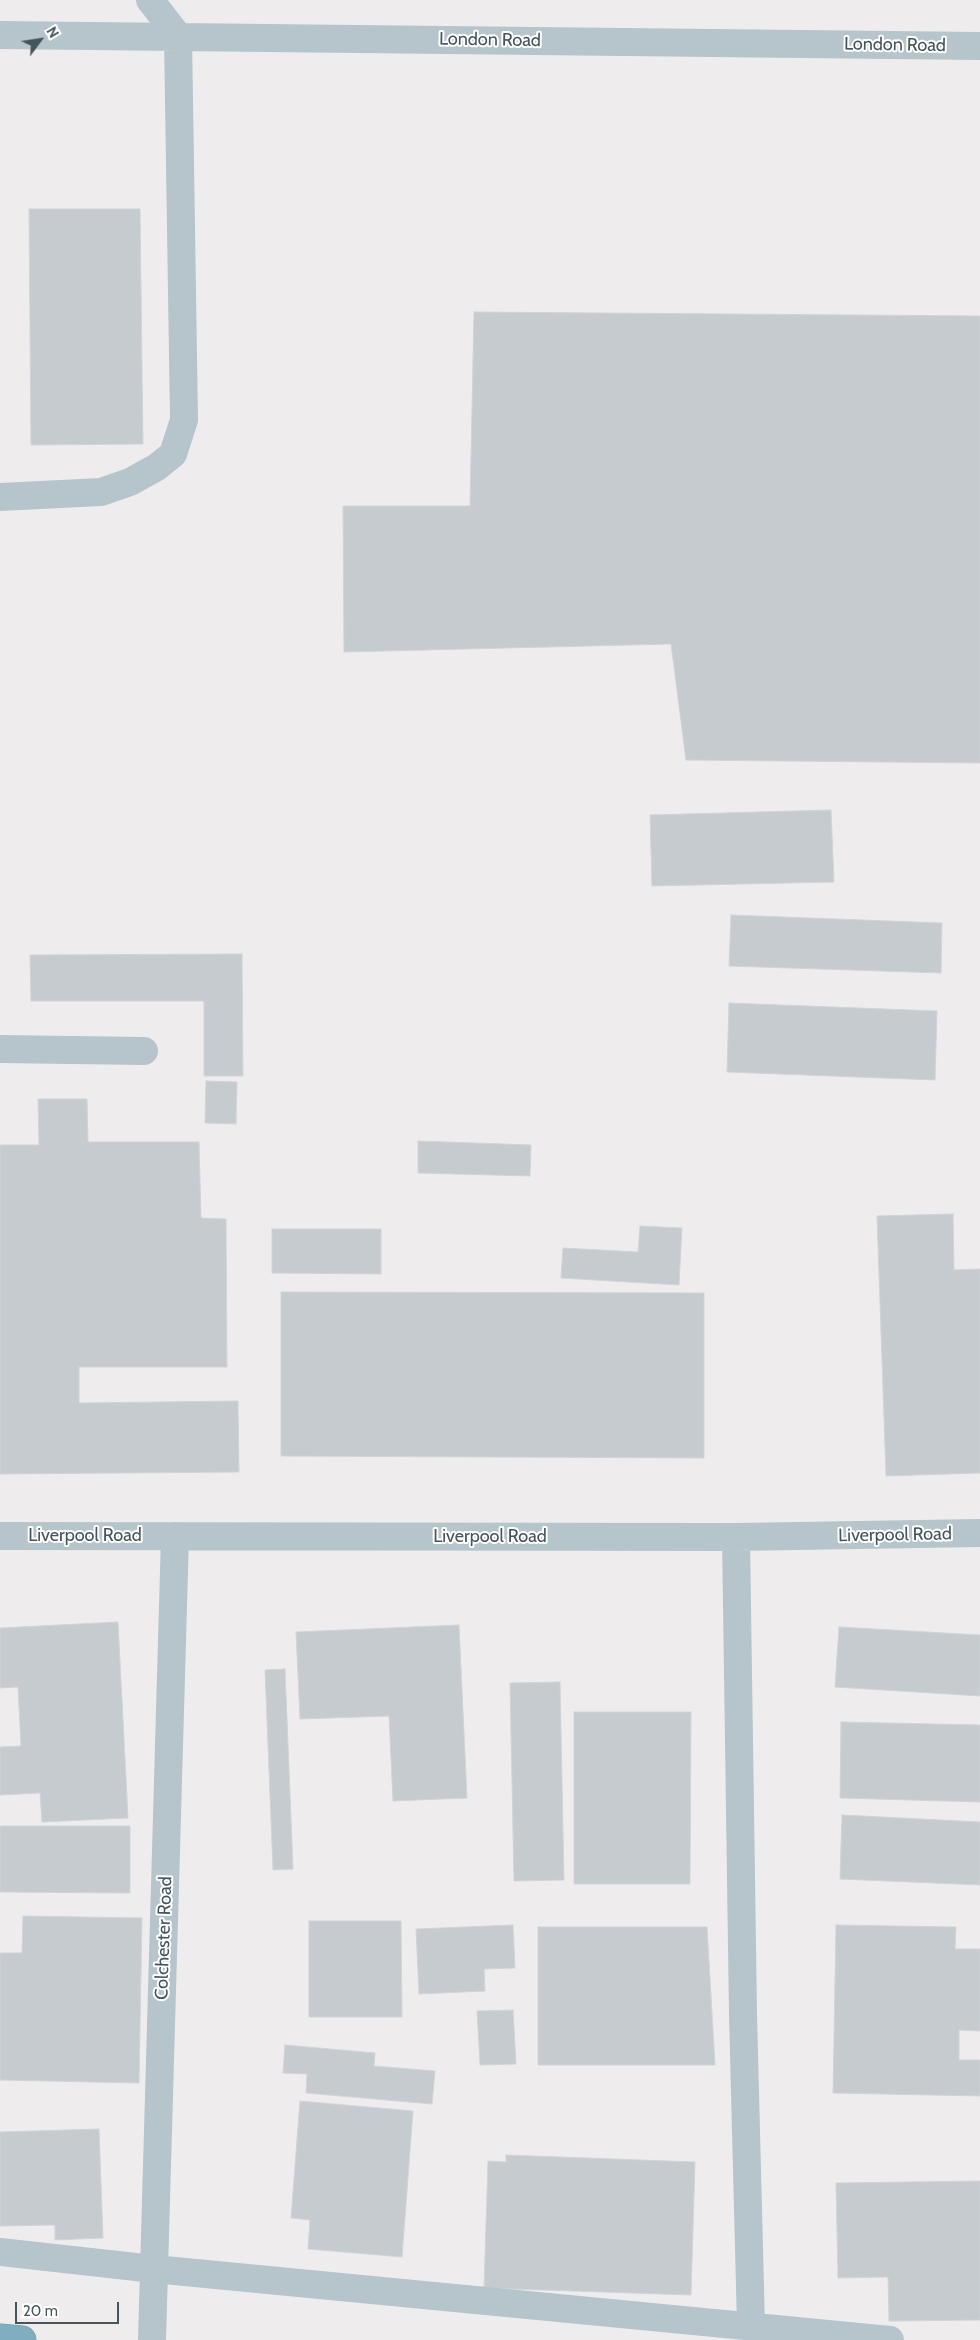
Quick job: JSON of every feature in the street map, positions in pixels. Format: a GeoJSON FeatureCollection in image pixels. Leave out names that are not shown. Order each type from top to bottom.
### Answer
{"type":"FeatureCollection","features":[{"type":"Feature","properties":{"kind":"highway"},"geometry":{"type":"LineString","coordinates":[[0,2338],[22,2340]]}},
{"type":"Feature","properties":{"kind":"street"},"geometry":{"type":"LineString","coordinates":[[0,497],[101,492],[130,482],[158,467],[173,454],[184,420],[178,36],[150,0]]}},
{"type":"Feature","properties":{"kind":"street","name":"London Road"},"geometry":{"type":"LineString","coordinates":[[0,35],[980,46]]}},
{"type":"Feature","properties":{"kind":"street"},"geometry":{"type":"LineString","coordinates":[[0,1049],[144,1051]]}},
{"type":"Feature","properties":{"kind":"street","name":"Liverpool Road"},"geometry":{"type":"LineString","coordinates":[[0,1536],[736,1537],[980,1533]]}},
{"type":"Feature","properties":{"kind":"street","name":"Colchester Road"},"geometry":{"type":"LineString","coordinates":[[152,2340],[175,1536]]}},
{"type":"Feature","properties":{"kind":"street"},"geometry":{"type":"LineString","coordinates":[[736,1537],[743,2014],[751,2326]]}},
{"type":"Feature","properties":{"kind":"street"},"geometry":{"type":"LineString","coordinates":[[0,2252],[154,2269],[890,2340]]}},
{"type":"Feature","properties":{"kind":"building"},"geometry":{"type":"Polygon","coordinates":[[[29,209],[140,209],[143,444],[31,445],[29,209]]]}},
{"type":"Feature","properties":{"kind":"building"},"geometry":{"type":"Polygon","coordinates":[[[474,312],[980,316],[980,763],[686,760],[671,644],[344,652],[343,506],[470,506],[474,312]]]}},
{"type":"Feature","properties":{"kind":"building"},"geometry":{"type":"Polygon","coordinates":[[[831,810],[834,882],[652,886],[650,815],[831,810]]]}},
{"type":"Feature","properties":{"kind":"building"},"geometry":{"type":"Polygon","coordinates":[[[731,915],[942,923],[941,973],[729,966],[731,915]]]}},
{"type":"Feature","properties":{"kind":"building"},"geometry":{"type":"Polygon","coordinates":[[[242,954],[243,1076],[204,1076],[204,1001],[31,1001],[30,955],[242,954]]]}},
{"type":"Feature","properties":{"kind":"building"},"geometry":{"type":"Polygon","coordinates":[[[729,1003],[937,1011],[935,1080],[727,1072],[729,1003]]]}},
{"type":"Feature","properties":{"kind":"building"},"geometry":{"type":"Polygon","coordinates":[[[206,1081],[237,1082],[236,1124],[205,1123],[206,1081]]]}},
{"type":"Feature","properties":{"kind":"building"},"geometry":{"type":"Polygon","coordinates":[[[38,1099],[87,1099],[88,1142],[199,1142],[201,1218],[226,1219],[227,1367],[79,1367],[79,1403],[238,1401],[239,1472],[0,1474],[0,1145],[39,1145],[38,1099]]]}},
{"type":"Feature","properties":{"kind":"building"},"geometry":{"type":"Polygon","coordinates":[[[418,1141],[531,1145],[530,1176],[418,1173],[418,1141]]]}},
{"type":"Feature","properties":{"kind":"building"},"geometry":{"type":"Polygon","coordinates":[[[953,1214],[954,1270],[980,1269],[980,1473],[886,1476],[877,1216],[953,1214]]]}},
{"type":"Feature","properties":{"kind":"building"},"geometry":{"type":"Polygon","coordinates":[[[640,1226],[682,1228],[679,1285],[561,1278],[563,1248],[638,1252],[640,1226]]]}},
{"type":"Feature","properties":{"kind":"building"},"geometry":{"type":"Polygon","coordinates":[[[272,1229],[381,1229],[381,1274],[272,1273],[272,1229]]]}},
{"type":"Feature","properties":{"kind":"building"},"geometry":{"type":"Polygon","coordinates":[[[281,1292],[704,1293],[704,1458],[281,1456],[281,1292]]]}},
{"type":"Feature","properties":{"kind":"building"},"geometry":{"type":"Polygon","coordinates":[[[118,1622],[128,1818],[42,1822],[40,1793],[0,1795],[0,1747],[21,1746],[18,1687],[0,1688],[0,1628],[118,1622]]]}},
{"type":"Feature","properties":{"kind":"building"},"geometry":{"type":"Polygon","coordinates":[[[459,1625],[467,1798],[393,1801],[389,1716],[300,1719],[296,1632],[459,1625]]]}},
{"type":"Feature","properties":{"kind":"building"},"geometry":{"type":"Polygon","coordinates":[[[839,1627],[980,1635],[980,1696],[835,1687],[839,1627]]]}},
{"type":"Feature","properties":{"kind":"building"},"geometry":{"type":"Polygon","coordinates":[[[285,1669],[293,1869],[273,1870],[265,1670],[285,1669]]]}},
{"type":"Feature","properties":{"kind":"building"},"geometry":{"type":"Polygon","coordinates":[[[560,1682],[564,1880],[514,1881],[510,1683],[560,1682]]]}},
{"type":"Feature","properties":{"kind":"building"},"geometry":{"type":"Polygon","coordinates":[[[574,1712],[691,1712],[690,1884],[574,1884],[574,1712]]]}},
{"type":"Feature","properties":{"kind":"building"},"geometry":{"type":"Polygon","coordinates":[[[841,1722],[980,1725],[980,1802],[840,1798],[841,1722]]]}},
{"type":"Feature","properties":{"kind":"building"},"geometry":{"type":"Polygon","coordinates":[[[842,1815],[980,1822],[980,1885],[840,1879],[842,1815]]]}},
{"type":"Feature","properties":{"kind":"building"},"geometry":{"type":"Polygon","coordinates":[[[0,1826],[130,1826],[130,1893],[0,1892],[0,1826]]]}},
{"type":"Feature","properties":{"kind":"building"},"geometry":{"type":"Polygon","coordinates":[[[23,1916],[142,1918],[139,2083],[0,2080],[0,1953],[22,1953],[23,1916]]]}},
{"type":"Feature","properties":{"kind":"building"},"geometry":{"type":"Polygon","coordinates":[[[309,1921],[401,1921],[402,2017],[309,2017],[309,1921]]]}},
{"type":"Feature","properties":{"kind":"building"},"geometry":{"type":"Polygon","coordinates":[[[513,1925],[515,1968],[484,1969],[485,1991],[419,1994],[416,1929],[513,1925]]]}},
{"type":"Feature","properties":{"kind":"building"},"geometry":{"type":"Polygon","coordinates":[[[836,1925],[956,1927],[955,1949],[980,1949],[980,2031],[959,2030],[959,2060],[980,2060],[980,2096],[833,2093],[836,1925]]]}},
{"type":"Feature","properties":{"kind":"building"},"geometry":{"type":"Polygon","coordinates":[[[538,1927],[707,1927],[715,2065],[538,2065],[538,1927]]]}},
{"type":"Feature","properties":{"kind":"building"},"geometry":{"type":"Polygon","coordinates":[[[513,2010],[516,2064],[480,2065],[477,2011],[513,2010]]]}},
{"type":"Feature","properties":{"kind":"building"},"geometry":{"type":"Polygon","coordinates":[[[285,2045],[375,2053],[374,2066],[435,2071],[432,2104],[306,2093],[307,2074],[283,2073],[285,2045]]]}},
{"type":"Feature","properties":{"kind":"building"},"geometry":{"type":"Polygon","coordinates":[[[300,2101],[413,2111],[402,2257],[308,2249],[310,2220],[291,2218],[300,2101]]]}},
{"type":"Feature","properties":{"kind":"building"},"geometry":{"type":"Polygon","coordinates":[[[99,2129],[103,2238],[55,2240],[55,2225],[0,2226],[0,2132],[99,2129]]]}},
{"type":"Feature","properties":{"kind":"building"},"geometry":{"type":"Polygon","coordinates":[[[506,2155],[695,2162],[691,2295],[484,2288],[488,2161],[506,2162],[506,2155]]]}},
{"type":"Feature","properties":{"kind":"building"},"geometry":{"type":"Polygon","coordinates":[[[980,2181],[980,2320],[889,2321],[888,2277],[838,2278],[836,2183],[980,2181]]]}}]}
